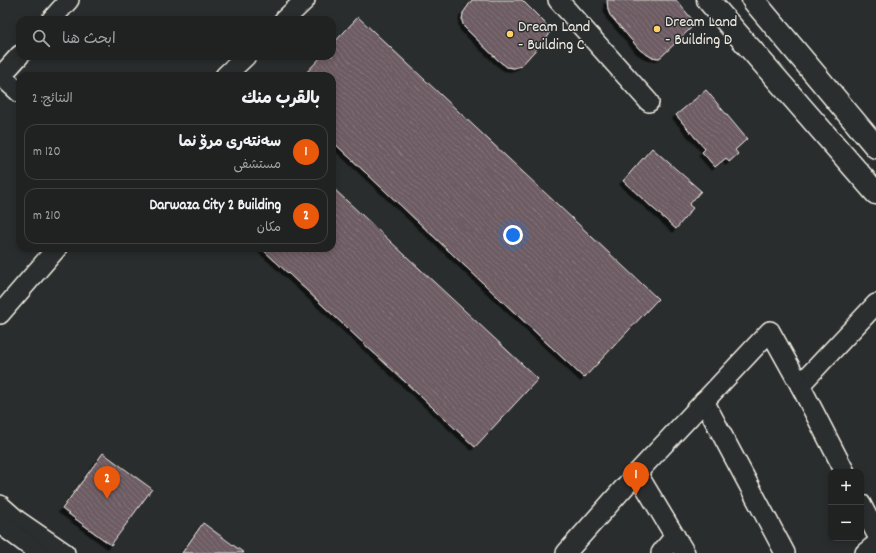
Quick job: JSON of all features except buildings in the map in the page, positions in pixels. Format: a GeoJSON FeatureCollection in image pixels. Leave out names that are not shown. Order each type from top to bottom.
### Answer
{"type":"FeatureCollection","features":[{"type":"Feature","properties":{"kind":"main road"},"geometry":{"type":"LineString","coordinates":[[708,0],[875,191]]}},
{"type":"Feature","properties":{"kind":"main road"},"geometry":{"type":"LineString","coordinates":[[753,0],[876,147]]}},
{"type":"Feature","properties":{"kind":"street"},"geometry":{"type":"LineString","coordinates":[[55,16],[70,0]]}},
{"type":"Feature","properties":{"kind":"street"},"geometry":{"type":"LineString","coordinates":[[559,0],[649,102]]}},
{"type":"Feature","properties":{"kind":"street"},"geometry":{"type":"LineString","coordinates":[[287,16],[298,2]]}},
{"type":"Feature","properties":{"kind":"street"},"geometry":{"type":"LineString","coordinates":[[16,59],[1,75],[16,89]]}},
{"type":"Feature","properties":{"kind":"street"},"geometry":{"type":"LineString","coordinates":[[229,72],[242,60]]}},
{"type":"Feature","properties":{"kind":"street"},"geometry":{"type":"LineString","coordinates":[[0,314],[54,252]]}},
{"type":"Feature","properties":{"kind":"street"},"geometry":{"type":"LineString","coordinates":[[800,385],[875,308]]}},
{"type":"Feature","properties":{"kind":"street"},"geometry":{"type":"LineString","coordinates":[[566,553],[637,473],[770,331],[843,469]]}},
{"type":"Feature","properties":{"kind":"street"},"geometry":{"type":"LineString","coordinates":[[704,401],[785,553]]}},
{"type":"Feature","properties":{"kind":"street"},"geometry":{"type":"LineString","coordinates":[[637,473],[685,553]]}},
{"type":"Feature","properties":{"kind":"street"},"geometry":{"type":"LineString","coordinates":[[0,505],[17,520],[65,553]]}},
{"type":"Feature","properties":{"kind":"street"},"geometry":{"type":"LineString","coordinates":[[862,505],[876,533]]}},
{"type":"Feature","properties":{"kind":"street"},"geometry":{"type":"LineString","coordinates":[[0,524],[39,553]]}},
{"type":"Feature","properties":{"kind":"street"},"geometry":{"type":"LineString","coordinates":[[661,553],[675,536]]}},
{"type":"Feature","properties":{"kind":"street"},"geometry":{"type":"LineString","coordinates":[[865,553],[876,544]]}},
{"type":"Feature","properties":{"kind":"place","name":"Dream Land - Building D"},"geometry":{"type":"Point","coordinates":[657,29]}},
{"type":"Feature","properties":{"kind":"place","name":"Dream Land - Building C"},"geometry":{"type":"Point","coordinates":[510,34]}},
{"type":"Feature","properties":{"kind":"place","name":"سەنتەرى مرۆ نما"},"geometry":{"type":"Point","coordinates":[636,495]}},
{"type":"Feature","properties":{"kind":"place","name":"Darwaza City 2 Building"},"geometry":{"type":"Point","coordinates":[107,499]}}]}
